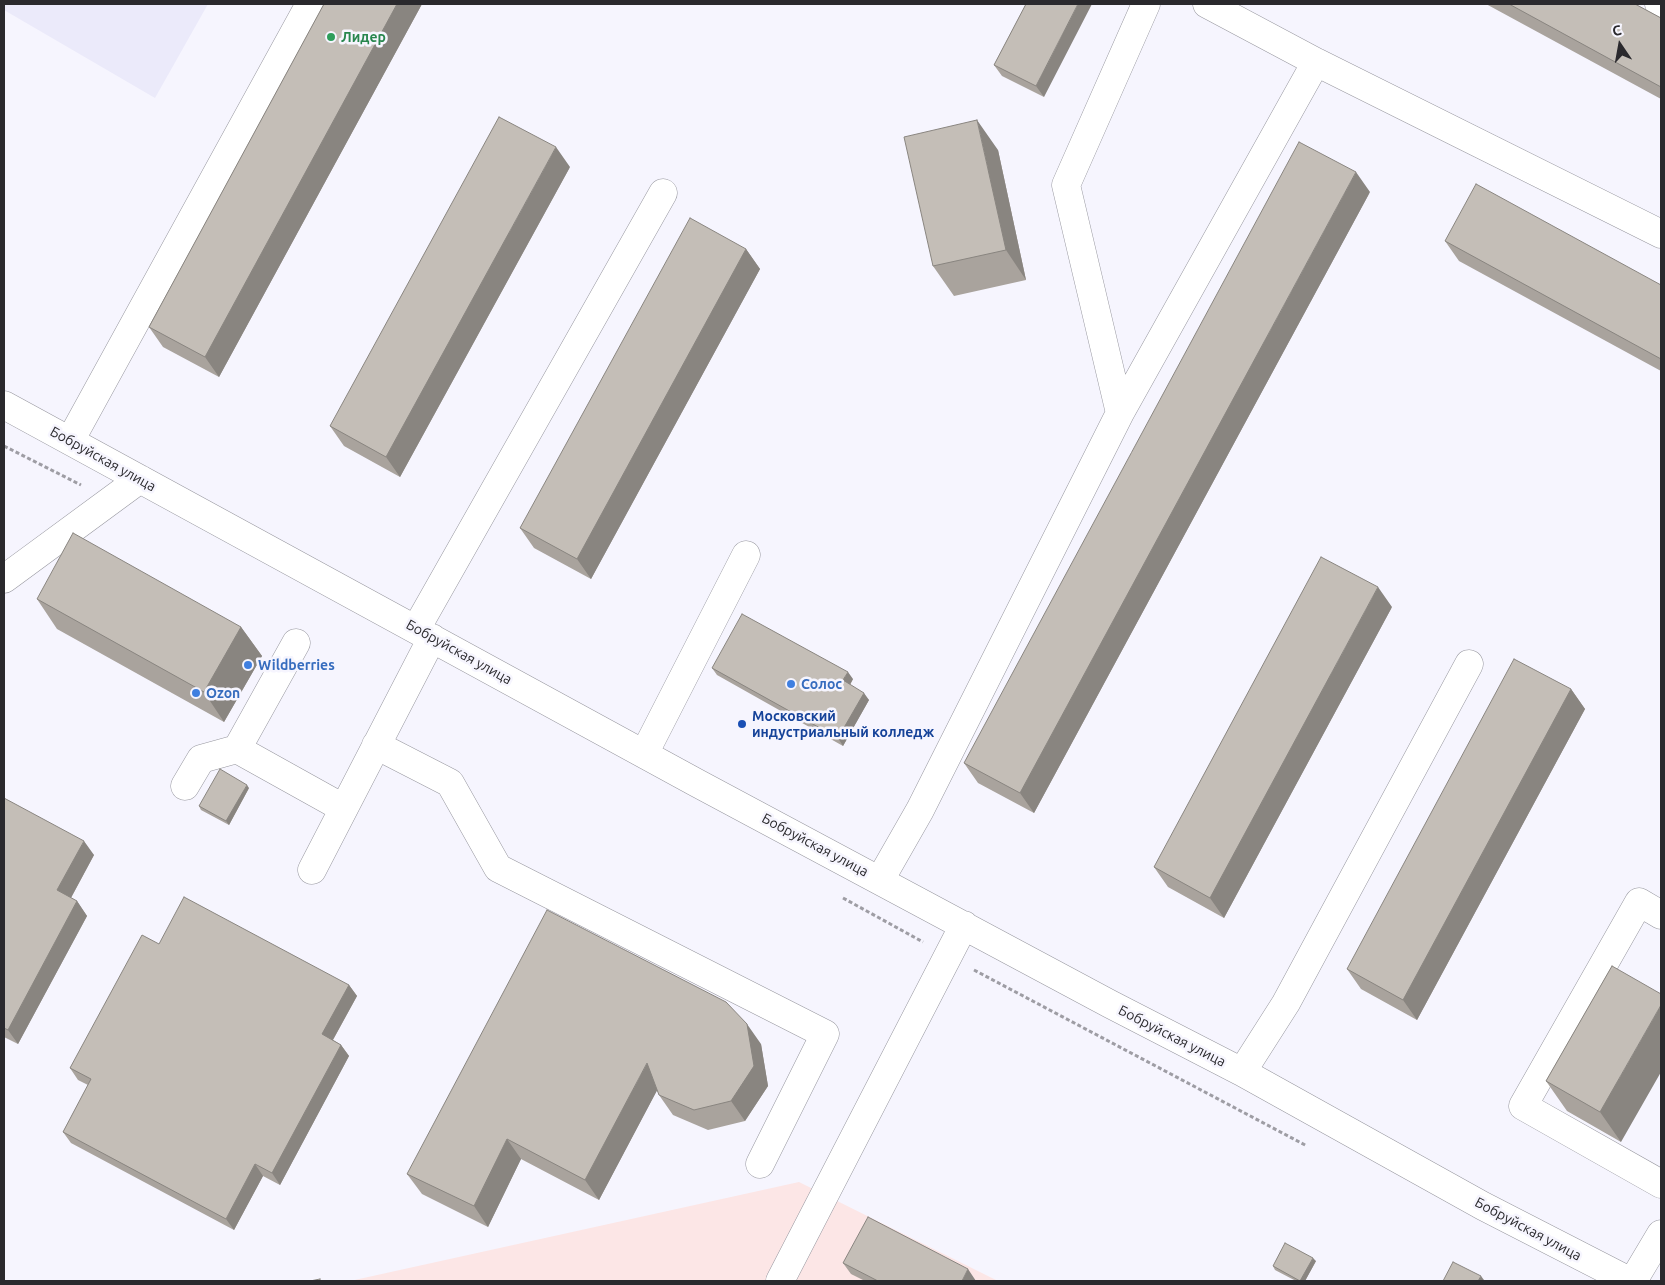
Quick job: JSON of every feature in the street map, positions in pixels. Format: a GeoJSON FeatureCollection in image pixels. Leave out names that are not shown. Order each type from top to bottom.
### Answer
{"type":"FeatureCollection","features":[{"type":"Feature","properties":{"kind":"street"},"geometry":{"type":"LineString","coordinates":[[70,441],[310,4]]}},
{"type":"Feature","properties":{"kind":"street"},"geometry":{"type":"LineString","coordinates":[[1120,413],[1066,185],[1146,4]]}},
{"type":"Feature","properties":{"kind":"street"},"geometry":{"type":"LineString","coordinates":[[1207,4],[1316,62],[1661,234]]}},
{"type":"Feature","properties":{"kind":"street"},"geometry":{"type":"LineString","coordinates":[[880,880],[920,810],[1120,413],[1316,62]]}},
{"type":"Feature","properties":{"kind":"street"},"geometry":{"type":"LineString","coordinates":[[312,870],[376,745],[424,633],[663,193]]}},
{"type":"Feature","properties":{"kind":"street","name":"Бобруйская улица"},"geometry":{"type":"LineString","coordinates":[[4,405],[644,754],[1110,1004],[1242,1072],[1483,1206],[1629,1281]]}},
{"type":"Feature","properties":{"kind":"street"},"geometry":{"type":"LineString","coordinates":[[4,579],[140,480]]}},
{"type":"Feature","properties":{"kind":"street"},"geometry":{"type":"LineString","coordinates":[[644,754],[746,555]]}},
{"type":"Feature","properties":{"kind":"street"},"geometry":{"type":"LineString","coordinates":[[237,749],[296,643]]}},
{"type":"Feature","properties":{"kind":"street"},"geometry":{"type":"LineString","coordinates":[[1242,1072],[1286,1003],[1469,664]]}},
{"type":"Feature","properties":{"kind":"street"},"geometry":{"type":"LineString","coordinates":[[376,745],[450,782],[498,868],[825,1034],[760,1164]]}},
{"type":"Feature","properties":{"kind":"street"},"geometry":{"type":"LineString","coordinates":[[186,786],[201,759],[237,749],[343,808]]}},
{"type":"Feature","properties":{"kind":"street"},"geometry":{"type":"LineString","coordinates":[[1661,915],[1639,902],[1524,1106],[1661,1184]]}},
{"type":"Feature","properties":{"kind":"street"},"geometry":{"type":"LineString","coordinates":[[788,1279],[964,925]]}},
{"type":"Feature","properties":{"kind":"street"},"geometry":{"type":"LineString","coordinates":[[1633,1281],[1661,1234]]}},
{"type":"Feature","properties":{"kind":"shaded area"},"geometry":{"type":"Polygon","coordinates":[[[4,4],[208,4],[155,98],[4,10],[4,4]]]}},
{"type":"Feature","properties":{"kind":"shaded area"},"geometry":{"type":"Polygon","coordinates":[[[799,1182],[996,1280],[350,1281],[799,1182]]]}},
{"type":"Feature","properties":{"kind":"building"},"geometry":{"type":"Polygon","coordinates":[[[324,4],[397,4],[205,357],[149,327],[324,4]]]}},
{"type":"Feature","properties":{"kind":"building"},"geometry":{"type":"Polygon","coordinates":[[[1026,4],[1078,4],[1036,86],[994,65],[1026,4]]]}},
{"type":"Feature","properties":{"kind":"building"},"geometry":{"type":"Polygon","coordinates":[[[1509,4],[1635,4],[1661,18],[1661,87],[1509,4]]]}},
{"type":"Feature","properties":{"kind":"building"},"geometry":{"type":"Polygon","coordinates":[[[499,117],[556,147],[386,457],[330,426],[499,117]]]}},
{"type":"Feature","properties":{"kind":"building"},"geometry":{"type":"Polygon","coordinates":[[[977,120],[1006,250],[933,266],[904,137],[977,120]]]}},
{"type":"Feature","properties":{"kind":"building"},"geometry":{"type":"Polygon","coordinates":[[[1299,142],[1356,172],[1020,793],[964,763],[1299,142]]]}},
{"type":"Feature","properties":{"kind":"building"},"geometry":{"type":"Polygon","coordinates":[[[1476,184],[1661,285],[1661,359],[1445,241],[1476,184]]]}},
{"type":"Feature","properties":{"kind":"building"},"geometry":{"type":"Polygon","coordinates":[[[690,218],[746,249],[577,559],[520,528],[690,218]]]}},
{"type":"Feature","properties":{"kind":"building"},"geometry":{"type":"Polygon","coordinates":[[[73,533],[241,627],[204,692],[37,599],[73,533]]]}},
{"type":"Feature","properties":{"kind":"building"},"geometry":{"type":"Polygon","coordinates":[[[1321,557],[1378,587],[1210,898],[1154,867],[1321,557]]]}},
{"type":"Feature","properties":{"kind":"building","name":"Солос"},"geometry":{"type":"Polygon","coordinates":[[[742,614],[848,672],[843,680],[864,693],[838,738],[712,668],[742,614]]]}},
{"type":"Feature","properties":{"kind":"building"},"geometry":{"type":"Polygon","coordinates":[[[1514,659],[1571,689],[1403,1000],[1347,969],[1514,659]]]}},
{"type":"Feature","properties":{"kind":"building"},"geometry":{"type":"Polygon","coordinates":[[[220,769],[247,785],[226,821],[199,806],[220,769]]]}},
{"type":"Feature","properties":{"kind":"building"},"geometry":{"type":"Polygon","coordinates":[[[4,798],[84,841],[57,890],[77,901],[8,1030],[4,1028],[4,798]]]}},
{"type":"Feature","properties":{"kind":"building"},"geometry":{"type":"Polygon","coordinates":[[[184,897],[349,985],[322,1034],[341,1045],[272,1173],[255,1164],[226,1219],[63,1132],[91,1079],[70,1068],[142,935],[159,944],[184,897]]]}},
{"type":"Feature","properties":{"kind":"building"},"geometry":{"type":"Polygon","coordinates":[[[547,910],[726,1002],[747,1024],[754,1066],[731,1101],[694,1110],[659,1095],[647,1063],[585,1180],[507,1139],[474,1206],[407,1174],[547,910]]]}},
{"type":"Feature","properties":{"kind":"building"},"geometry":{"type":"Polygon","coordinates":[[[1612,966],[1661,994],[1661,1005],[1600,1112],[1546,1081],[1612,966]]]}},
{"type":"Feature","properties":{"kind":"building"},"geometry":{"type":"Polygon","coordinates":[[[868,1217],[968,1269],[962,1281],[878,1281],[843,1263],[868,1217]]]}},
{"type":"Feature","properties":{"kind":"building"},"geometry":{"type":"Polygon","coordinates":[[[1285,1243],[1313,1258],[1300,1281],[1273,1266],[1285,1243]]]}},
{"type":"Feature","properties":{"kind":"building"},"geometry":{"type":"Polygon","coordinates":[[[1453,1262],[1481,1276],[1478,1281],[1443,1281],[1453,1262]]]}},
{"type":"Feature","properties":{"kind":"place","name":"Лидер"},"geometry":{"type":"Point","coordinates":[331,37]}},
{"type":"Feature","properties":{"kind":"place","name":"Wildberries"},"geometry":{"type":"Point","coordinates":[248,665]}},
{"type":"Feature","properties":{"kind":"place","name":"Солос"},"geometry":{"type":"Point","coordinates":[791,684]}},
{"type":"Feature","properties":{"kind":"place","name":"Ozon"},"geometry":{"type":"Point","coordinates":[196,693]}},
{"type":"Feature","properties":{"kind":"place","name":"Московский индустриальный колледж"},"geometry":{"type":"Point","coordinates":[742,724]}}]}
